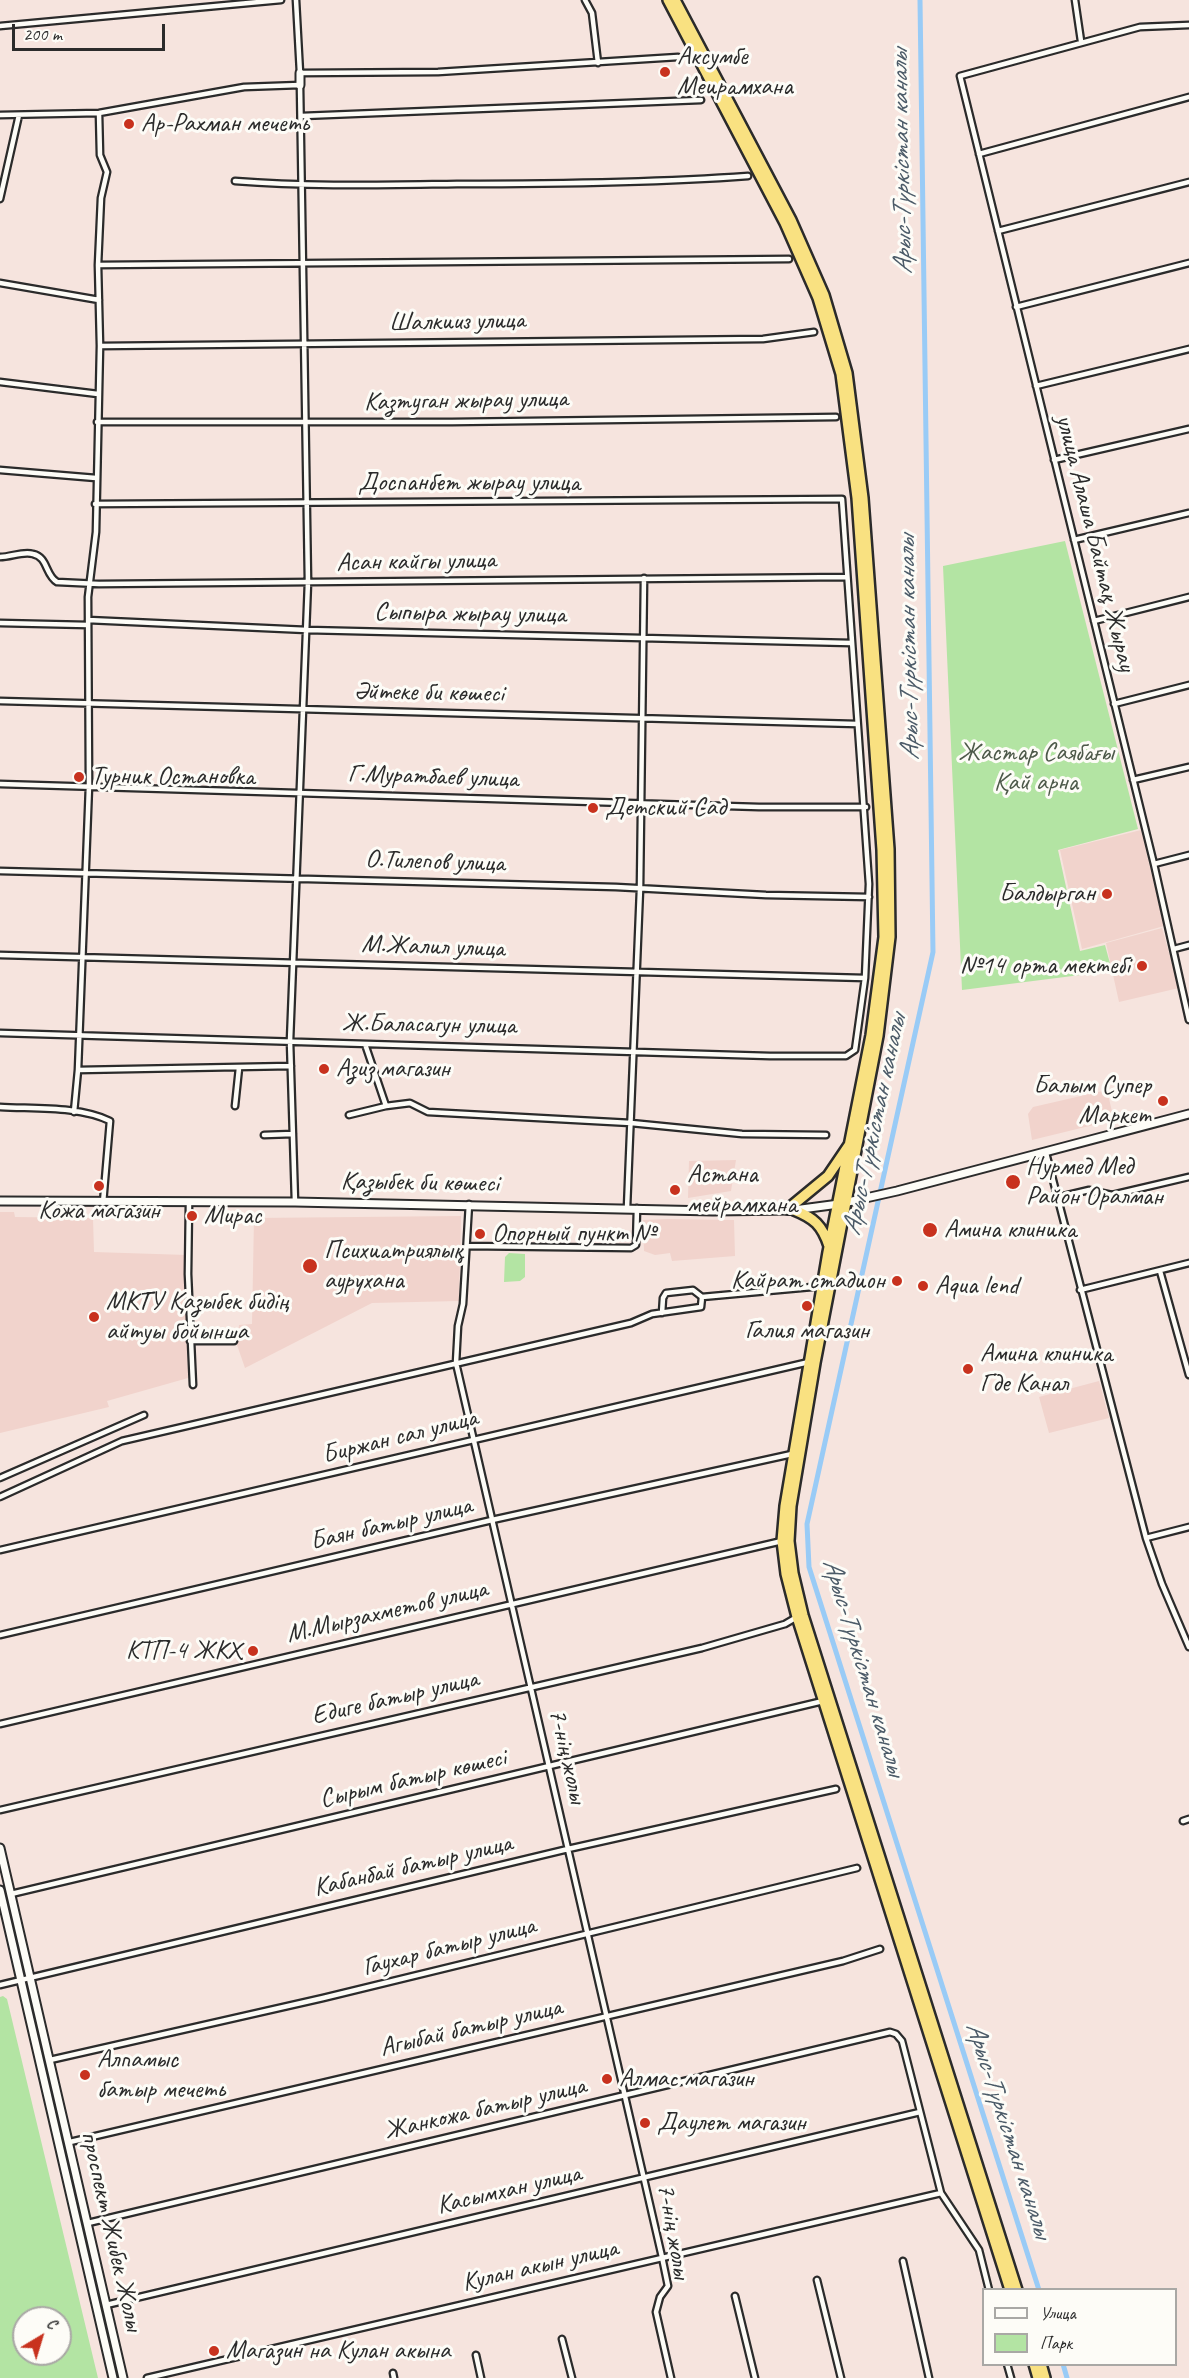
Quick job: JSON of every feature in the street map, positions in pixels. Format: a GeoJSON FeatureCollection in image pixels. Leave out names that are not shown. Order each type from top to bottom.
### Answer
{"type":"FeatureCollection","features":[{"type":"Feature","properties":{"kind":"highway"},"geometry":{"type":"LineString","coordinates":[[668,0],[804,262],[818,298],[841,374],[856,498],[885,904],[880,979],[850,1143],[843,1204],[829,1246],[792,1454],[783,1541],[786,1574],[797,1617],[1010,2288]]}},
{"type":"Feature","properties":{"kind":"highway"},"geometry":{"type":"LineString","coordinates":[[675,0],[810,260],[836,331],[847,373],[854,415],[865,521],[891,904],[887,980],[843,1204],[791,1506],[789,1541],[793,1573],[803,1615],[1017,2288]]}},
{"type":"Feature","properties":{"kind":"highway"},"geometry":{"type":"LineString","coordinates":[[829,1246],[821,1225],[810,1216],[791,1209],[828,1176],[850,1143]]}},
{"type":"Feature","properties":{"kind":"main road"},"geometry":{"type":"LineString","coordinates":[[300,73],[300,85]]}},
{"type":"Feature","properties":{"kind":"main road","name":"Қазыбек би көшесі"},"geometry":{"type":"LineString","coordinates":[[0,1201],[469,1204],[713,1211],[791,1209],[843,1204],[1189,1114]]}},
{"type":"Feature","properties":{"kind":"main road","name":"проспект Жибек Жолы"},"geometry":{"type":"LineString","coordinates":[[0,1848],[123,2378]]}},
{"type":"Feature","properties":{"kind":"main road","name":"проспект Жибек Жолы"},"geometry":{"type":"LineString","coordinates":[[0,1894],[113,2378]]}},
{"type":"Feature","properties":{"kind":"street"},"geometry":{"type":"LineString","coordinates":[[0,26],[281,0]]}},
{"type":"Feature","properties":{"kind":"street"},"geometry":{"type":"LineString","coordinates":[[296,0],[300,73],[438,72],[678,57]]}},
{"type":"Feature","properties":{"kind":"street"},"geometry":{"type":"LineString","coordinates":[[585,0],[592,13],[598,63]]}},
{"type":"Feature","properties":{"kind":"street"},"geometry":{"type":"LineString","coordinates":[[1075,0],[1081,41],[1140,27],[1189,25]]}},
{"type":"Feature","properties":{"kind":"street","name":"улица Алаша Байтақ Жырау"},"geometry":{"type":"LineString","coordinates":[[1081,41],[960,76],[1154,864],[1189,1020]]}},
{"type":"Feature","properties":{"kind":"street"},"geometry":{"type":"LineString","coordinates":[[0,115],[99,113],[244,87],[300,85],[308,582],[297,792],[290,1041],[295,1202]]}},
{"type":"Feature","properties":{"kind":"street"},"geometry":{"type":"LineString","coordinates":[[979,154],[1189,97]]}},
{"type":"Feature","properties":{"kind":"street"},"geometry":{"type":"LineString","coordinates":[[302,116],[701,100]]}},
{"type":"Feature","properties":{"kind":"street"},"geometry":{"type":"LineString","coordinates":[[74,1112],[81,1034],[89,786],[88,622],[90,583],[95,551],[100,346],[99,265],[101,198],[106,172],[100,155],[99,113]]}},
{"type":"Feature","properties":{"kind":"street"},"geometry":{"type":"LineString","coordinates":[[0,199],[19,115]]}},
{"type":"Feature","properties":{"kind":"street"},"geometry":{"type":"LineString","coordinates":[[235,181],[289,186],[303,184],[550,184],[673,182],[748,176]]}},
{"type":"Feature","properties":{"kind":"street"},"geometry":{"type":"LineString","coordinates":[[998,231],[1189,182]]}},
{"type":"Feature","properties":{"kind":"street"},"geometry":{"type":"LineString","coordinates":[[99,265],[789,259]]}},
{"type":"Feature","properties":{"kind":"street"},"geometry":{"type":"LineString","coordinates":[[1016,307],[1189,262]]}},
{"type":"Feature","properties":{"kind":"street"},"geometry":{"type":"LineString","coordinates":[[0,284],[99,300]]}},
{"type":"Feature","properties":{"kind":"street","name":"Шалкииз улица"},"geometry":{"type":"LineString","coordinates":[[100,346],[764,339],[814,332]]}},
{"type":"Feature","properties":{"kind":"street"},"geometry":{"type":"LineString","coordinates":[[1036,386],[1189,349]]}},
{"type":"Feature","properties":{"kind":"street"},"geometry":{"type":"LineString","coordinates":[[0,382],[98,394]]}},
{"type":"Feature","properties":{"kind":"street","name":"Казтуган жырау улица"},"geometry":{"type":"LineString","coordinates":[[97,422],[452,422],[836,417]]}},
{"type":"Feature","properties":{"kind":"street"},"geometry":{"type":"LineString","coordinates":[[1054,460],[1189,429]]}},
{"type":"Feature","properties":{"kind":"street"},"geometry":{"type":"LineString","coordinates":[[0,470],[96,478]]}},
{"type":"Feature","properties":{"kind":"street","name":"Доспанбет жырау улица"},"geometry":{"type":"LineString","coordinates":[[95,504],[843,499],[847,577]]}},
{"type":"Feature","properties":{"kind":"street"},"geometry":{"type":"LineString","coordinates":[[1074,540],[1189,513]]}},
{"type":"Feature","properties":{"kind":"street","name":"Асан кайгы улица"},"geometry":{"type":"LineString","coordinates":[[0,557],[34,554],[42,559],[51,578],[57,582],[90,583],[847,577]]}},
{"type":"Feature","properties":{"kind":"street"},"geometry":{"type":"LineString","coordinates":[[847,577],[857,724],[866,807],[869,897],[865,978]]}},
{"type":"Feature","properties":{"kind":"street"},"geometry":{"type":"LineString","coordinates":[[627,1208],[640,889],[644,578]]}},
{"type":"Feature","properties":{"kind":"street"},"geometry":{"type":"LineString","coordinates":[[1094,621],[1189,597]]}},
{"type":"Feature","properties":{"kind":"street","name":"Сыпыра жырау улица"},"geometry":{"type":"LineString","coordinates":[[0,623],[88,622],[307,630],[851,643]]}},
{"type":"Feature","properties":{"kind":"street"},"geometry":{"type":"LineString","coordinates":[[1114,704],[1189,685]]}},
{"type":"Feature","properties":{"kind":"street","name":"Әйтеке би көшесі"},"geometry":{"type":"LineString","coordinates":[[0,701],[88,702],[302,711],[857,724]]}},
{"type":"Feature","properties":{"kind":"street"},"geometry":{"type":"LineString","coordinates":[[1133,780],[1189,767]]}},
{"type":"Feature","properties":{"kind":"street","name":"Г.Муратбаев улица"},"geometry":{"type":"LineString","coordinates":[[0,784],[866,807]]}},
{"type":"Feature","properties":{"kind":"street"},"geometry":{"type":"LineString","coordinates":[[1154,864],[1189,855]]}},
{"type":"Feature","properties":{"kind":"street","name":"О.Тилепов улица"},"geometry":{"type":"LineString","coordinates":[[0,871],[640,889],[803,897],[869,897]]}},
{"type":"Feature","properties":{"kind":"street"},"geometry":{"type":"LineString","coordinates":[[1174,949],[1189,945]]}},
{"type":"Feature","properties":{"kind":"street","name":"М.Жалил улица"},"geometry":{"type":"LineString","coordinates":[[0,955],[865,978]]}},
{"type":"Feature","properties":{"kind":"street","name":"Ж.Баласагун улица"},"geometry":{"type":"LineString","coordinates":[[0,1033],[846,1056],[855,1050],[865,978]]}},
{"type":"Feature","properties":{"kind":"street"},"geometry":{"type":"LineString","coordinates":[[365,1044],[387,1106]]}},
{"type":"Feature","properties":{"kind":"street"},"geometry":{"type":"LineString","coordinates":[[78,1070],[291,1066]]}},
{"type":"Feature","properties":{"kind":"street"},"geometry":{"type":"LineString","coordinates":[[235,1106],[239,1068]]}},
{"type":"Feature","properties":{"kind":"street"},"geometry":{"type":"LineString","coordinates":[[349,1115],[410,1103],[428,1112],[631,1123],[742,1134],[826,1135]]}},
{"type":"Feature","properties":{"kind":"street"},"geometry":{"type":"LineString","coordinates":[[0,1107],[74,1112],[101,1116],[110,1121],[103,1203]]}},
{"type":"Feature","properties":{"kind":"street"},"geometry":{"type":"LineString","coordinates":[[264,1136],[293,1134]]}},
{"type":"Feature","properties":{"kind":"street"},"geometry":{"type":"LineString","coordinates":[[1046,1153],[1146,1538],[1162,1584],[1189,1647]]}},
{"type":"Feature","properties":{"kind":"street"},"geometry":{"type":"LineString","coordinates":[[1056,1198],[1089,1190],[1112,1195],[1189,1177]]}},
{"type":"Feature","properties":{"kind":"street"},"geometry":{"type":"LineString","coordinates":[[189,1203],[190,1341],[193,1385]]}},
{"type":"Feature","properties":{"kind":"street","name":"7-нің жолы"},"geometry":{"type":"LineString","coordinates":[[469,1204],[456,1363],[662,2257],[668,2286],[660,2298],[656,2312],[671,2378]]}},
{"type":"Feature","properties":{"kind":"street"},"geometry":{"type":"LineString","coordinates":[[467,1246],[631,1248],[636,1245],[637,1209]]}},
{"type":"Feature","properties":{"kind":"street"},"geometry":{"type":"LineString","coordinates":[[1080,1290],[1189,1263]]}},
{"type":"Feature","properties":{"kind":"street"},"geometry":{"type":"LineString","coordinates":[[1160,1271],[1189,1375]]}},
{"type":"Feature","properties":{"kind":"street"},"geometry":{"type":"LineString","coordinates":[[662,1313],[663,1298],[666,1293],[693,1290],[702,1298],[823,1286]]}},
{"type":"Feature","properties":{"kind":"street"},"geometry":{"type":"LineString","coordinates":[[0,1497],[122,1441],[631,1323],[662,1313],[701,1307],[702,1298]]}},
{"type":"Feature","properties":{"kind":"street"},"geometry":{"type":"LineString","coordinates":[[190,1341],[234,1341]]}},
{"type":"Feature","properties":{"kind":"street","name":"Биржан сал улица"},"geometry":{"type":"LineString","coordinates":[[0,1550],[809,1362]]}},
{"type":"Feature","properties":{"kind":"street"},"geometry":{"type":"LineString","coordinates":[[0,1478],[144,1415]]}},
{"type":"Feature","properties":{"kind":"street","name":"Баян батыр улица"},"geometry":{"type":"LineString","coordinates":[[0,1635],[492,1520],[792,1454]]}},
{"type":"Feature","properties":{"kind":"street"},"geometry":{"type":"LineString","coordinates":[[1146,1538],[1189,1527]]}},
{"type":"Feature","properties":{"kind":"street","name":"М.Мырзахметов улица"},"geometry":{"type":"LineString","coordinates":[[0,1724],[783,1541]]}},
{"type":"Feature","properties":{"kind":"street","name":"Едиге батыр улица"},"geometry":{"type":"LineString","coordinates":[[0,1810],[702,1648],[785,1624],[797,1617]]}},
{"type":"Feature","properties":{"kind":"street","name":"Сырым батыр көшесі"},"geometry":{"type":"LineString","coordinates":[[11,1894],[824,1701]]}},
{"type":"Feature","properties":{"kind":"street","name":"Кабанбай батыр улица"},"geometry":{"type":"LineString","coordinates":[[0,1985],[568,1849],[836,1789]]}},
{"type":"Feature","properties":{"kind":"street"},"geometry":{"type":"LineString","coordinates":[[1183,1821],[1189,1819]]}},
{"type":"Feature","properties":{"kind":"street","name":"Гаухар батыр улица"},"geometry":{"type":"LineString","coordinates":[[50,2060],[323,1998],[858,1868]]}},
{"type":"Feature","properties":{"kind":"street","name":"Агыбай батыр улица"},"geometry":{"type":"LineString","coordinates":[[70,2142],[843,1961],[880,1949]]}},
{"type":"Feature","properties":{"kind":"street","name":"Жанкожа батыр улица"},"geometry":{"type":"LineString","coordinates":[[88,2223],[890,2032],[896,2034],[902,2041],[920,2112]]}},
{"type":"Feature","properties":{"kind":"street"},"geometry":{"type":"LineString","coordinates":[[920,2112],[941,2193],[979,2250],[989,2288]]}},
{"type":"Feature","properties":{"kind":"street","name":"Касымхан улица"},"geometry":{"type":"LineString","coordinates":[[106,2305],[920,2112]]}},
{"type":"Feature","properties":{"kind":"street","name":"Кулан акын улица"},"geometry":{"type":"LineString","coordinates":[[147,2378],[941,2193]]}},
{"type":"Feature","properties":{"kind":"street"},"geometry":{"type":"LineString","coordinates":[[903,2261],[929,2378]]}},
{"type":"Feature","properties":{"kind":"street"},"geometry":{"type":"LineString","coordinates":[[817,2280],[841,2378]]}},
{"type":"Feature","properties":{"kind":"street"},"geometry":{"type":"LineString","coordinates":[[735,2296],[755,2378]]}},
{"type":"Feature","properties":{"kind":"street"},"geometry":{"type":"LineString","coordinates":[[562,2339],[572,2378]]}},
{"type":"Feature","properties":{"kind":"street"},"geometry":{"type":"LineString","coordinates":[[476,2355],[481,2378]]}},
{"type":"Feature","properties":{"kind":"shaded area"},"geometry":{"type":"Polygon","coordinates":[[[1141,830],[1164,926],[1082,949],[1060,850],[1141,830]]]}},
{"type":"Feature","properties":{"kind":"shaded area","name":"№14 орта мектебі"},"geometry":{"type":"Polygon","coordinates":[[[1162,928],[1179,988],[1119,1002],[1106,943],[1162,928]]]}},
{"type":"Feature","properties":{"kind":"shaded area"},"geometry":{"type":"Polygon","coordinates":[[[1107,1090],[1114,1120],[1032,1140],[1028,1114],[1033,1107],[1107,1090]]]}},
{"type":"Feature","properties":{"kind":"shaded area"},"geometry":{"type":"Polygon","coordinates":[[[736,1160],[731,1191],[688,1198],[689,1161],[736,1160]]]}},
{"type":"Feature","properties":{"kind":"shaded area","name":"МКТУ Қазыбек бидің айтуы бойынша"},"geometry":{"type":"Polygon","coordinates":[[[0,1212],[14,1212],[15,1217],[93,1218],[94,1252],[187,1255],[188,1378],[107,1401],[109,1407],[0,1433],[0,1212]]]}},
{"type":"Feature","properties":{"kind":"shaded area"},"geometry":{"type":"Polygon","coordinates":[[[461,1216],[459,1301],[372,1303],[245,1368],[237,1345],[239,1325],[252,1324],[254,1218],[461,1216]]]}},
{"type":"Feature","properties":{"kind":"shaded area"},"geometry":{"type":"Polygon","coordinates":[[[643,1220],[734,1220],[735,1256],[672,1261],[670,1253],[655,1255],[644,1251],[643,1220]]]}},
{"type":"Feature","properties":{"kind":"shaded area"},"geometry":{"type":"Polygon","coordinates":[[[1099,1381],[1109,1418],[1049,1433],[1039,1397],[1099,1381]]]}},
{"type":"Feature","properties":{"kind":"green space","name":"Жастар Саябағы Қай арна"},"geometry":{"type":"Polygon","coordinates":[[[1065,541],[1138,829],[1058,850],[1080,951],[1105,945],[1112,971],[962,990],[943,566],[1065,541]]]}},
{"type":"Feature","properties":{"kind":"green space"},"geometry":{"type":"Polygon","coordinates":[[[509,1253],[525,1254],[525,1277],[520,1281],[504,1282],[505,1257],[509,1253]]]}},
{"type":"Feature","properties":{"kind":"green space"},"geometry":{"type":"Polygon","coordinates":[[[3,1996],[7,1999],[98,2378],[0,2378],[0,1997],[3,1996]]]}},
{"type":"Feature","properties":{"kind":"waterway","name":"Арыс-Түркістан каналы"},"geometry":{"type":"LineString","coordinates":[[920,0],[933,952],[807,1524],[809,1567],[1038,2288]]}},
{"type":"Feature","properties":{"kind":"waterway","name":"Арыс-Түркістан каналы"},"geometry":{"type":"LineString","coordinates":[[1064,2366],[1067,2378]]}},
{"type":"Feature","properties":{"kind":"place","name":"Аксумбе Меирамхана"},"geometry":{"type":"Point","coordinates":[665,72]}},
{"type":"Feature","properties":{"kind":"place","name":"Ар-Рахман мечеть"},"geometry":{"type":"Point","coordinates":[129,124]}},
{"type":"Feature","properties":{"kind":"place","name":"Турник Остановка"},"geometry":{"type":"Point","coordinates":[79,777]}},
{"type":"Feature","properties":{"kind":"place","name":"Детский Сад"},"geometry":{"type":"Point","coordinates":[593,808]}},
{"type":"Feature","properties":{"kind":"place","name":"Балдырган"},"geometry":{"type":"Point","coordinates":[1107,894]}},
{"type":"Feature","properties":{"kind":"place","name":"№14 орта мектебі"},"geometry":{"type":"Point","coordinates":[1142,966]}},
{"type":"Feature","properties":{"kind":"place","name":"Азиз магазин"},"geometry":{"type":"Point","coordinates":[324,1069]}},
{"type":"Feature","properties":{"kind":"place","name":"Балым Супер Маркет"},"geometry":{"type":"Point","coordinates":[1163,1101]}},
{"type":"Feature","properties":{"kind":"place","name":"Нурмед Мед Район Оралман"},"geometry":{"type":"Point","coordinates":[1013,1182]}},
{"type":"Feature","properties":{"kind":"place","name":"Кожа магазин"},"geometry":{"type":"Point","coordinates":[99,1186]}},
{"type":"Feature","properties":{"kind":"place","name":"Астана мейрамхана"},"geometry":{"type":"Point","coordinates":[675,1190]}},
{"type":"Feature","properties":{"kind":"place","name":"Мирас"},"geometry":{"type":"Point","coordinates":[192,1216]}},
{"type":"Feature","properties":{"kind":"place","name":"Амина клиника"},"geometry":{"type":"Point","coordinates":[930,1230]}},
{"type":"Feature","properties":{"kind":"place","name":"Опорный пункт №"},"geometry":{"type":"Point","coordinates":[480,1234]}},
{"type":"Feature","properties":{"kind":"place","name":"Психиатриялық аурухана"},"geometry":{"type":"Point","coordinates":[310,1266]}},
{"type":"Feature","properties":{"kind":"place","name":"Кайрат стадион"},"geometry":{"type":"Point","coordinates":[897,1281]}},
{"type":"Feature","properties":{"kind":"place","name":"Aqua lend"},"geometry":{"type":"Point","coordinates":[923,1286]}},
{"type":"Feature","properties":{"kind":"place","name":"Галия магазин"},"geometry":{"type":"Point","coordinates":[807,1306]}},
{"type":"Feature","properties":{"kind":"place","name":"МКТУ Қазыбек бидің айтуы бойынша"},"geometry":{"type":"Point","coordinates":[94,1317]}},
{"type":"Feature","properties":{"kind":"place","name":"Амина клиника Где Канал"},"geometry":{"type":"Point","coordinates":[968,1369]}},
{"type":"Feature","properties":{"kind":"place","name":"КТП-4 ЖКХ"},"geometry":{"type":"Point","coordinates":[253,1651]}},
{"type":"Feature","properties":{"kind":"place","name":"Алпамыс батыр мечеть"},"geometry":{"type":"Point","coordinates":[85,2075]}},
{"type":"Feature","properties":{"kind":"place","name":"Алмас магазин"},"geometry":{"type":"Point","coordinates":[607,2079]}},
{"type":"Feature","properties":{"kind":"place","name":"Даулет магазин"},"geometry":{"type":"Point","coordinates":[645,2123]}},
{"type":"Feature","properties":{"kind":"place","name":"Магазин на Кулан акына"},"geometry":{"type":"Point","coordinates":[214,2351]}}]}
